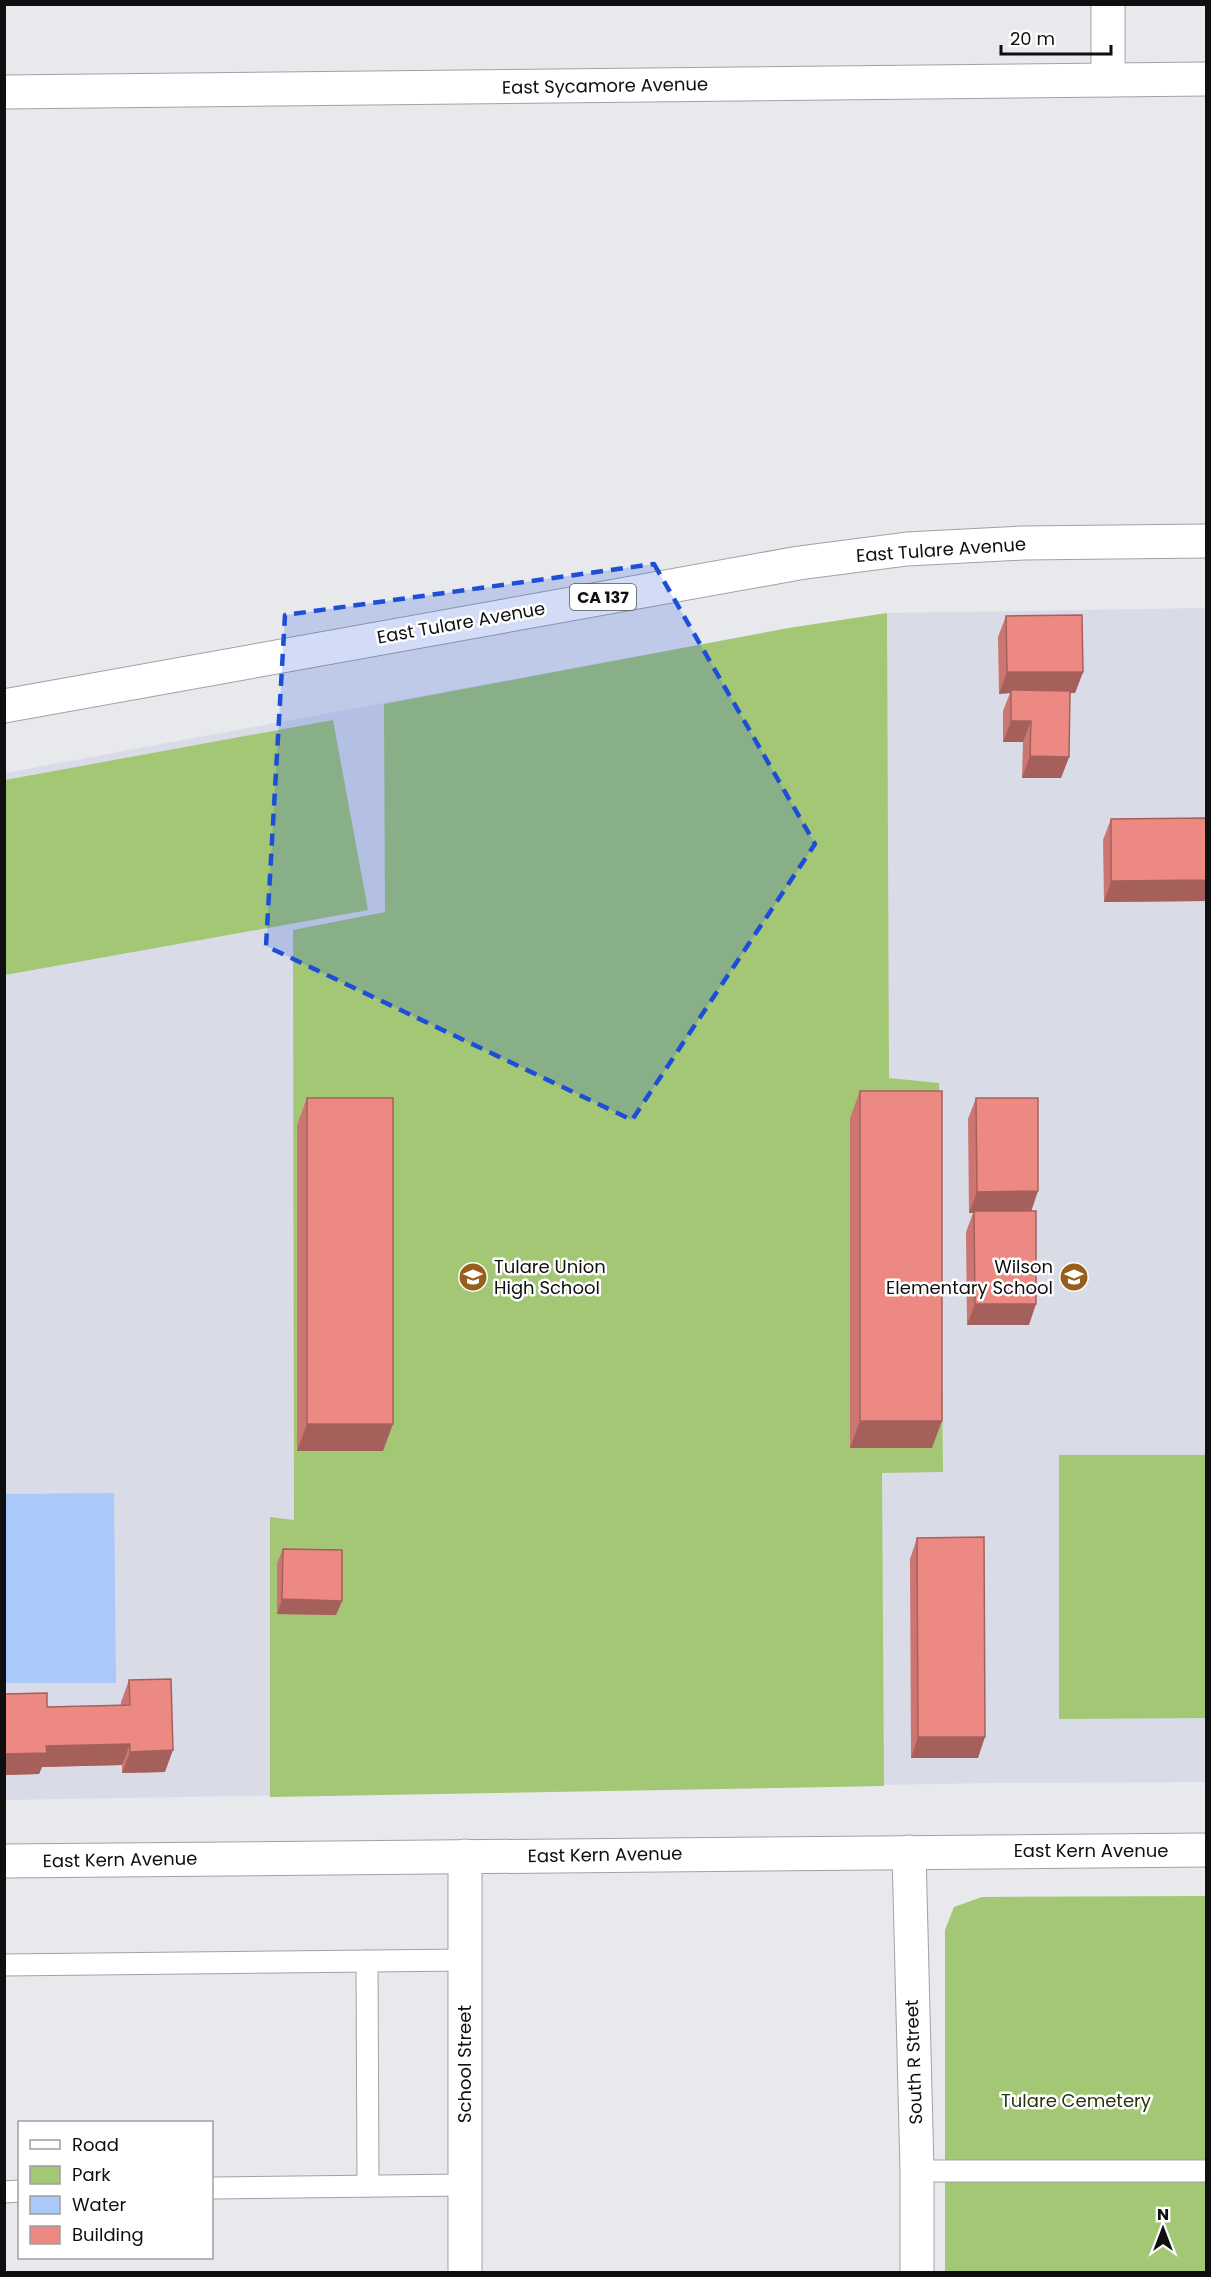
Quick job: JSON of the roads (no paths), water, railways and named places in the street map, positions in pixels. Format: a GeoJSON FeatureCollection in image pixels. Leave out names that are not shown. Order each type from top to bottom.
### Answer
{"type":"FeatureCollection","features":[{"type":"Feature","properties":{"kind":"street"},"geometry":{"type":"LineString","coordinates":[[1108,4],[1108,80]]}},
{"type":"Feature","properties":{"kind":"street","name":"East Sycamore Avenue"},"geometry":{"type":"LineString","coordinates":[[4,92],[1206,79]]}},
{"type":"Feature","properties":{"kind":"street","name":"East Tulare Avenue"},"geometry":{"type":"LineString","coordinates":[[4,706],[799,563],[907,549],[1023,543],[1206,541]]}},
{"type":"Feature","properties":{"kind":"street","name":"East Kern Avenue"},"geometry":{"type":"LineString","coordinates":[[4,1861],[1206,1850]]}},
{"type":"Feature","properties":{"kind":"street","name":"South R Street"},"geometry":{"type":"LineString","coordinates":[[909,1852],[917,2171],[917,2272]]}},
{"type":"Feature","properties":{"kind":"street","name":"School Street"},"geometry":{"type":"LineString","coordinates":[[465,1856],[465,2272]]}},
{"type":"Feature","properties":{"kind":"lane"},"geometry":{"type":"LineString","coordinates":[[4,1965],[466,1960]]}},
{"type":"Feature","properties":{"kind":"lane"},"geometry":{"type":"LineString","coordinates":[[367,1961],[368,2186]]}},
{"type":"Feature","properties":{"kind":"lane"},"geometry":{"type":"LineString","coordinates":[[917,2171],[1206,2171]]}},
{"type":"Feature","properties":{"kind":"lane"},"geometry":{"type":"LineString","coordinates":[[213,2188],[465,2185]]}},
{"type":"Feature","properties":{"kind":"water"},"geometry":{"type":"Polygon","coordinates":[[[114,1493],[116,1683],[5,1683],[5,1494],[114,1493]]]}},
{"type":"Feature","properties":{"kind":"place","name":"Tulare Union High School"},"geometry":{"type":"Point","coordinates":[473,1277]}},
{"type":"Feature","properties":{"kind":"place","name":"Wilson Elementary School"},"geometry":{"type":"Point","coordinates":[1074,1277]}},
{"type":"Feature","properties":{"kind":"park label","name":"Tulare Cemetery"},"geometry":{"type":"Point","coordinates":[1076,2101]}}]}
